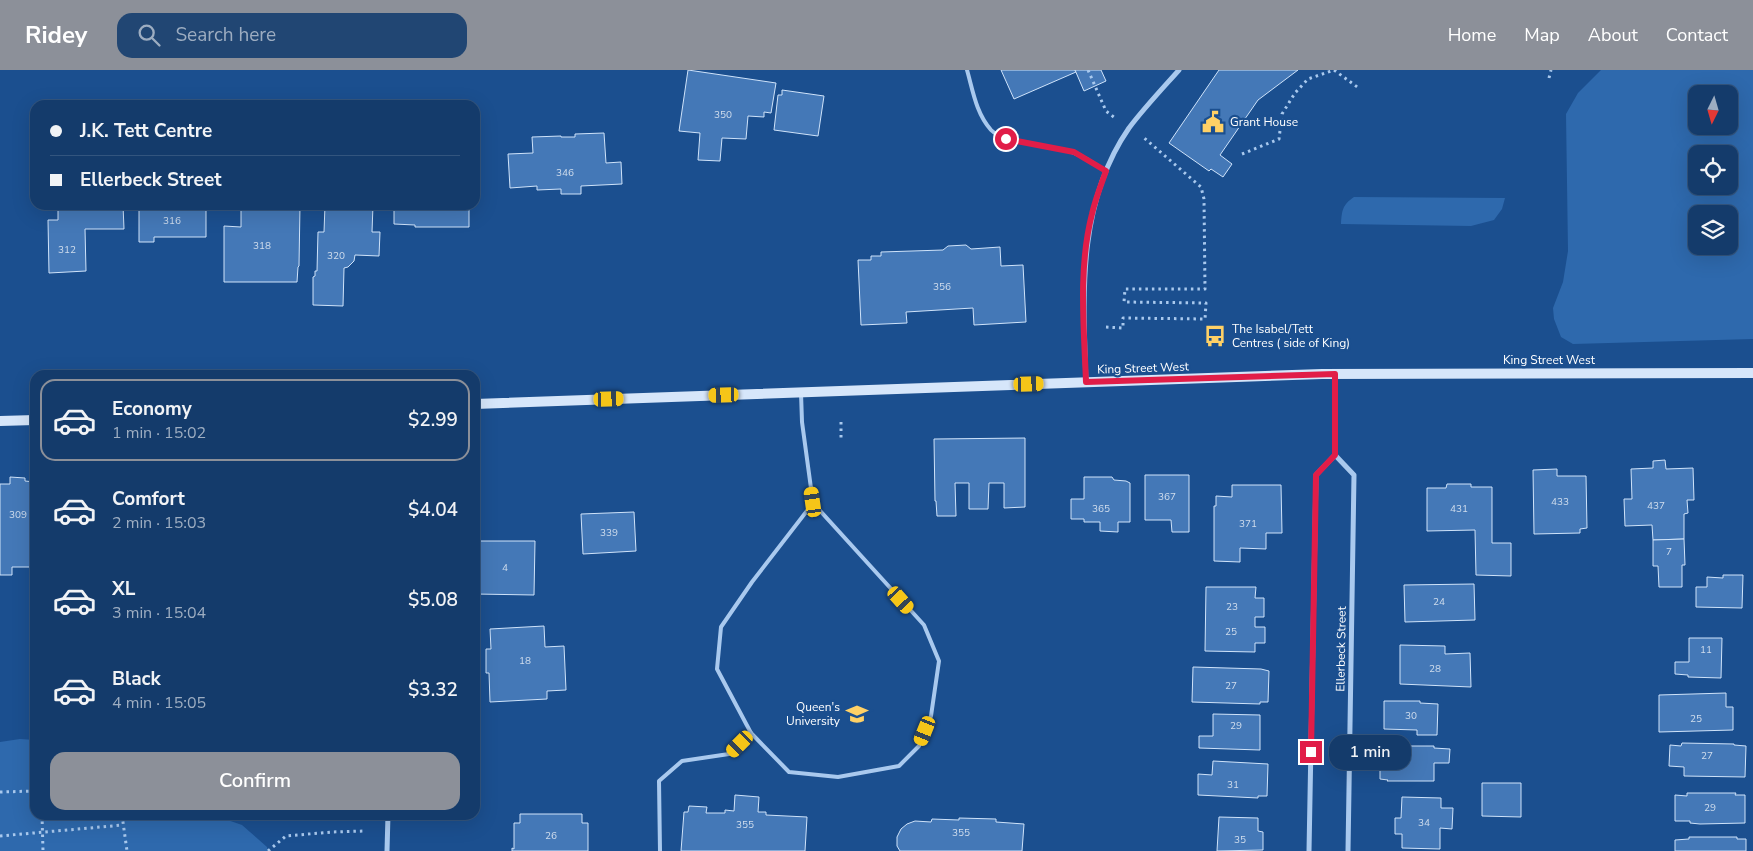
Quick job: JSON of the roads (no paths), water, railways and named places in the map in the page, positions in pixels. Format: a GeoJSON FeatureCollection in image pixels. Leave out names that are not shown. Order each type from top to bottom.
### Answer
{"type":"FeatureCollection","features":[{"type":"Feature","properties":{"kind":"main road","name":"King Street West"},"geometry":{"type":"LineString","coordinates":[[480,404],[1335,374],[1753,372]]}},
{"type":"Feature","properties":{"kind":"main road"},"geometry":{"type":"LineString","coordinates":[[0,421],[30,420]]}},
{"type":"Feature","properties":{"kind":"street"},"geometry":{"type":"LineString","coordinates":[[1086,382],[1084,281],[1091,216],[1106,171],[1130,128],[1179,70]]}},
{"type":"Feature","properties":{"kind":"street"},"geometry":{"type":"LineString","coordinates":[[1309,851],[1316,475],[1335,455],[1335,374]]}},
{"type":"Feature","properties":{"kind":"street","name":"Ellerbeck Street"},"geometry":{"type":"LineString","coordinates":[[1335,455],[1354,475],[1348,851]]}},
{"type":"Feature","properties":{"kind":"street"},"geometry":{"type":"LineString","coordinates":[[387,851],[388,820]]}},
{"type":"Feature","properties":{"kind":"lane"},"geometry":{"type":"LineString","coordinates":[[967,70],[979,112],[992,132],[1006,139],[1074,152],[1106,171]]}},
{"type":"Feature","properties":{"kind":"lane"},"geometry":{"type":"LineString","coordinates":[[801,393],[802,422],[813,502],[924,625],[939,661],[932,716],[919,746],[899,766],[838,777],[789,772],[750,733],[717,669],[721,627],[752,582],[813,502]]}},
{"type":"Feature","properties":{"kind":"lane"},"geometry":{"type":"LineString","coordinates":[[660,851],[659,781],[682,761],[729,754],[750,733]]}},
{"type":"Feature","properties":{"kind":"place","name":"Grant House"},"geometry":{"type":"Point","coordinates":[1213,122]}},
{"type":"Feature","properties":{"kind":"place","name":"The Isabel/Tett Centres ( side of King)"},"geometry":{"type":"Point","coordinates":[1215,336]}},
{"type":"Feature","properties":{"kind":"place","name":"Queen's University"},"geometry":{"type":"Point","coordinates":[857,714]}}]}
